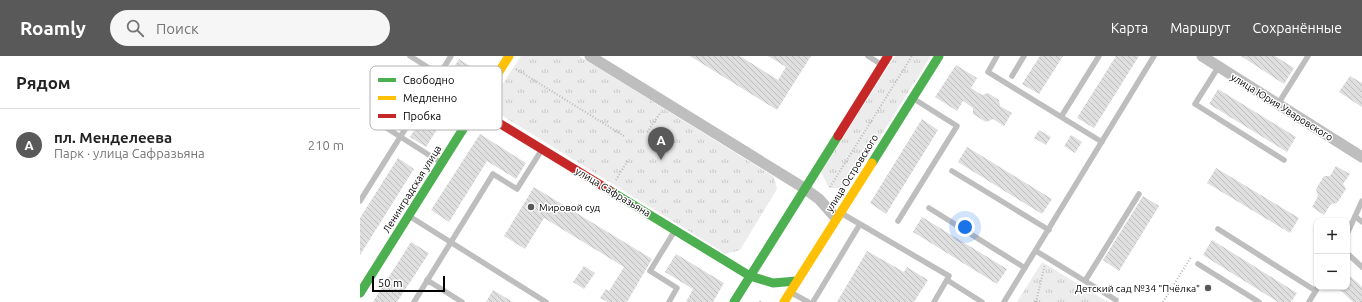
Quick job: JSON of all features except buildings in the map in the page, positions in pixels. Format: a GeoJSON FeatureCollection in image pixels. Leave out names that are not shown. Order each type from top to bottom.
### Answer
{"type":"FeatureCollection","features":[{"type":"Feature","properties":{"kind":"street"},"geometry":{"type":"LineString","coordinates":[[590,56],[804,188],[838,215]]}},
{"type":"Feature","properties":{"kind":"street"},"geometry":{"type":"LineString","coordinates":[[734,302],[888,56]]}},
{"type":"Feature","properties":{"kind":"street","name":"улица Островского"},"geometry":{"type":"LineString","coordinates":[[784,302],[939,56]]}},
{"type":"Feature","properties":{"kind":"street","name":"улица Юрия Уваровского"},"geometry":{"type":"LineString","coordinates":[[1202,56],[1361,155]]}},
{"type":"Feature","properties":{"kind":"street","name":"Ленинградская улица"},"geometry":{"type":"LineString","coordinates":[[499,66],[504,57]]}},
{"type":"Feature","properties":{"kind":"street","name":"улица Сафразьяна"},"geometry":{"type":"LineString","coordinates":[[502,125],[750,276],[765,282],[781,284],[797,280]]}},
{"type":"Feature","properties":{"kind":"street","name":"Ленинградская улица"},"geometry":{"type":"LineString","coordinates":[[360,294],[368,276],[463,130]]}},
{"type":"Feature","properties":{"kind":"lane"},"geometry":{"type":"LineString","coordinates":[[410,56],[426,66]]}},
{"type":"Feature","properties":{"kind":"lane"},"geometry":{"type":"LineString","coordinates":[[445,66],[451,56]]}},
{"type":"Feature","properties":{"kind":"lane"},"geometry":{"type":"LineString","coordinates":[[868,56],[882,65]]}},
{"type":"Feature","properties":{"kind":"lane"},"geometry":{"type":"LineString","coordinates":[[998,56],[988,72],[1102,142]]}},
{"type":"Feature","properties":{"kind":"lane"},"geometry":{"type":"LineString","coordinates":[[1012,76],[1024,56]]}},
{"type":"Feature","properties":{"kind":"lane"},"geometry":{"type":"LineString","coordinates":[[1061,117],[1099,56]]}},
{"type":"Feature","properties":{"kind":"lane"},"geometry":{"type":"LineString","coordinates":[[1004,302],[1036,252],[1154,56]]}},
{"type":"Feature","properties":{"kind":"lane"},"geometry":{"type":"LineString","coordinates":[[1278,104],[1306,57]]}},
{"type":"Feature","properties":{"kind":"lane"},"geometry":{"type":"LineString","coordinates":[[1219,66],[1195,104],[1284,160]]}},
{"type":"Feature","properties":{"kind":"lane"},"geometry":{"type":"LineString","coordinates":[[898,221],[957,126],[912,98]]}},
{"type":"Feature","properties":{"kind":"lane"},"geometry":{"type":"LineString","coordinates":[[390,130],[442,163]]}},
{"type":"Feature","properties":{"kind":"lane"},"geometry":{"type":"LineString","coordinates":[[360,201],[405,130]]}},
{"type":"Feature","properties":{"kind":"lane"},"geometry":{"type":"LineString","coordinates":[[414,302],[493,174],[517,189],[542,149]]}},
{"type":"Feature","properties":{"kind":"lane"},"geometry":{"type":"LineString","coordinates":[[952,171],[1049,230]]}},
{"type":"Feature","properties":{"kind":"lane"},"geometry":{"type":"LineString","coordinates":[[360,189],[366,192]]}},
{"type":"Feature","properties":{"kind":"lane"},"geometry":{"type":"LineString","coordinates":[[1085,281],[1139,194]]}},
{"type":"Feature","properties":{"kind":"lane"},"geometry":{"type":"LineString","coordinates":[[1350,227],[1362,201]]}},
{"type":"Feature","properties":{"kind":"lane"},"geometry":{"type":"LineString","coordinates":[[929,208],[1025,268]]}},
{"type":"Feature","properties":{"kind":"lane"},"geometry":{"type":"LineString","coordinates":[[838,215],[860,224],[949,276],[934,302]]}},
{"type":"Feature","properties":{"kind":"lane"},"geometry":{"type":"LineString","coordinates":[[408,216],[546,302]]}},
{"type":"Feature","properties":{"kind":"lane"},"geometry":{"type":"LineString","coordinates":[[1355,216],[1362,222]]}},
{"type":"Feature","properties":{"kind":"lane"},"geometry":{"type":"LineString","coordinates":[[813,302],[860,224]]}},
{"type":"Feature","properties":{"kind":"lane"},"geometry":{"type":"LineString","coordinates":[[1218,229],[1314,287]]}},
{"type":"Feature","properties":{"kind":"lane"},"geometry":{"type":"LineString","coordinates":[[668,302],[677,288],[650,271],[676,230]]}},
{"type":"Feature","properties":{"kind":"lane"},"geometry":{"type":"LineString","coordinates":[[1036,252],[1116,300]]}},
{"type":"Feature","properties":{"kind":"lane"},"geometry":{"type":"LineString","coordinates":[[1349,254],[1362,266]]}},
{"type":"Feature","properties":{"kind":"lane"},"geometry":{"type":"LineString","coordinates":[[1198,264],[1259,302]]}},
{"type":"Feature","properties":{"kind":"lane"},"geometry":{"type":"LineString","coordinates":[[427,280],[462,302]]}},
{"type":"Feature","properties":{"kind":"lane"},"geometry":{"type":"LineString","coordinates":[[947,280],[982,302]]}},
{"type":"Feature","properties":{"kind":"lane"},"geometry":{"type":"LineString","coordinates":[[1309,302],[1316,290]]}},
{"type":"Feature","properties":{"kind":"lane"},"geometry":{"type":"LineString","coordinates":[[790,292],[808,302]]}},
{"type":"Feature","properties":{"kind":"path"},"geometry":{"type":"LineString","coordinates":[[830,187],[912,56]]}},
{"type":"Feature","properties":{"kind":"path"},"geometry":{"type":"LineString","coordinates":[[516,69],[624,136]]}},
{"type":"Feature","properties":{"kind":"path"},"geometry":{"type":"LineString","coordinates":[[647,132],[663,108]]}},
{"type":"Feature","properties":{"kind":"path"},"geometry":{"type":"LineString","coordinates":[[613,184],[628,160]]}},
{"type":"Feature","properties":{"kind":"path"},"geometry":{"type":"LineString","coordinates":[[1163,302],[1191,257]]}},
{"type":"Feature","properties":{"kind":"path"},"geometry":{"type":"LineString","coordinates":[[1036,302],[1046,258]]}},
{"type":"Feature","properties":{"kind":"green space"},"geometry":{"type":"Polygon","coordinates":[[[521,56],[579,56],[774,177],[777,189],[740,250],[726,254],[502,115],[502,84],[521,56]]]}},
{"type":"Feature","properties":{"kind":"green space"},"geometry":{"type":"Polygon","coordinates":[[[895,56],[931,56],[848,188],[829,188],[821,172],[895,56]]]}},
{"type":"Feature","properties":{"kind":"green space"},"geometry":{"type":"Polygon","coordinates":[[[1042,262],[1108,302],[1017,302],[1042,262]]]}},
{"type":"Feature","properties":{"kind":"traffic: fast"},"geometry":{"type":"LineString","coordinates":[[872,163],[939,56]]}},
{"type":"Feature","properties":{"kind":"traffic: fast"},"geometry":{"type":"LineString","coordinates":[[360,293],[462,130]]}},
{"type":"Feature","properties":{"kind":"traffic: fast"},"geometry":{"type":"LineString","coordinates":[[734,302],[838,136]]}},
{"type":"Feature","properties":{"kind":"traffic: fast"},"geometry":{"type":"LineString","coordinates":[[609,190],[750,276],[773,283],[797,281]]}},
{"type":"Feature","properties":{"kind":"traffic: slow"},"geometry":{"type":"LineString","coordinates":[[502,67],[509,56]]}},
{"type":"Feature","properties":{"kind":"traffic: slow"},"geometry":{"type":"LineString","coordinates":[[784,302],[872,163]]}},
{"type":"Feature","properties":{"kind":"traffic: jam"},"geometry":{"type":"LineString","coordinates":[[838,136],[888,56]]}},
{"type":"Feature","properties":{"kind":"traffic: jam"},"geometry":{"type":"LineString","coordinates":[[502,125],[609,190]]}},
{"type":"Feature","properties":{"kind":"place","name":"пл. Менделеева"},"geometry":{"type":"Point","coordinates":[661,160]}},
{"type":"Feature","properties":{"kind":"place","name":"Мировой суд"},"geometry":{"type":"Point","coordinates":[531,207]}},
{"type":"Feature","properties":{"kind":"place","name":"Детский сад №34 \"Пчёлка\""},"geometry":{"type":"Point","coordinates":[1208,288]}}]}
